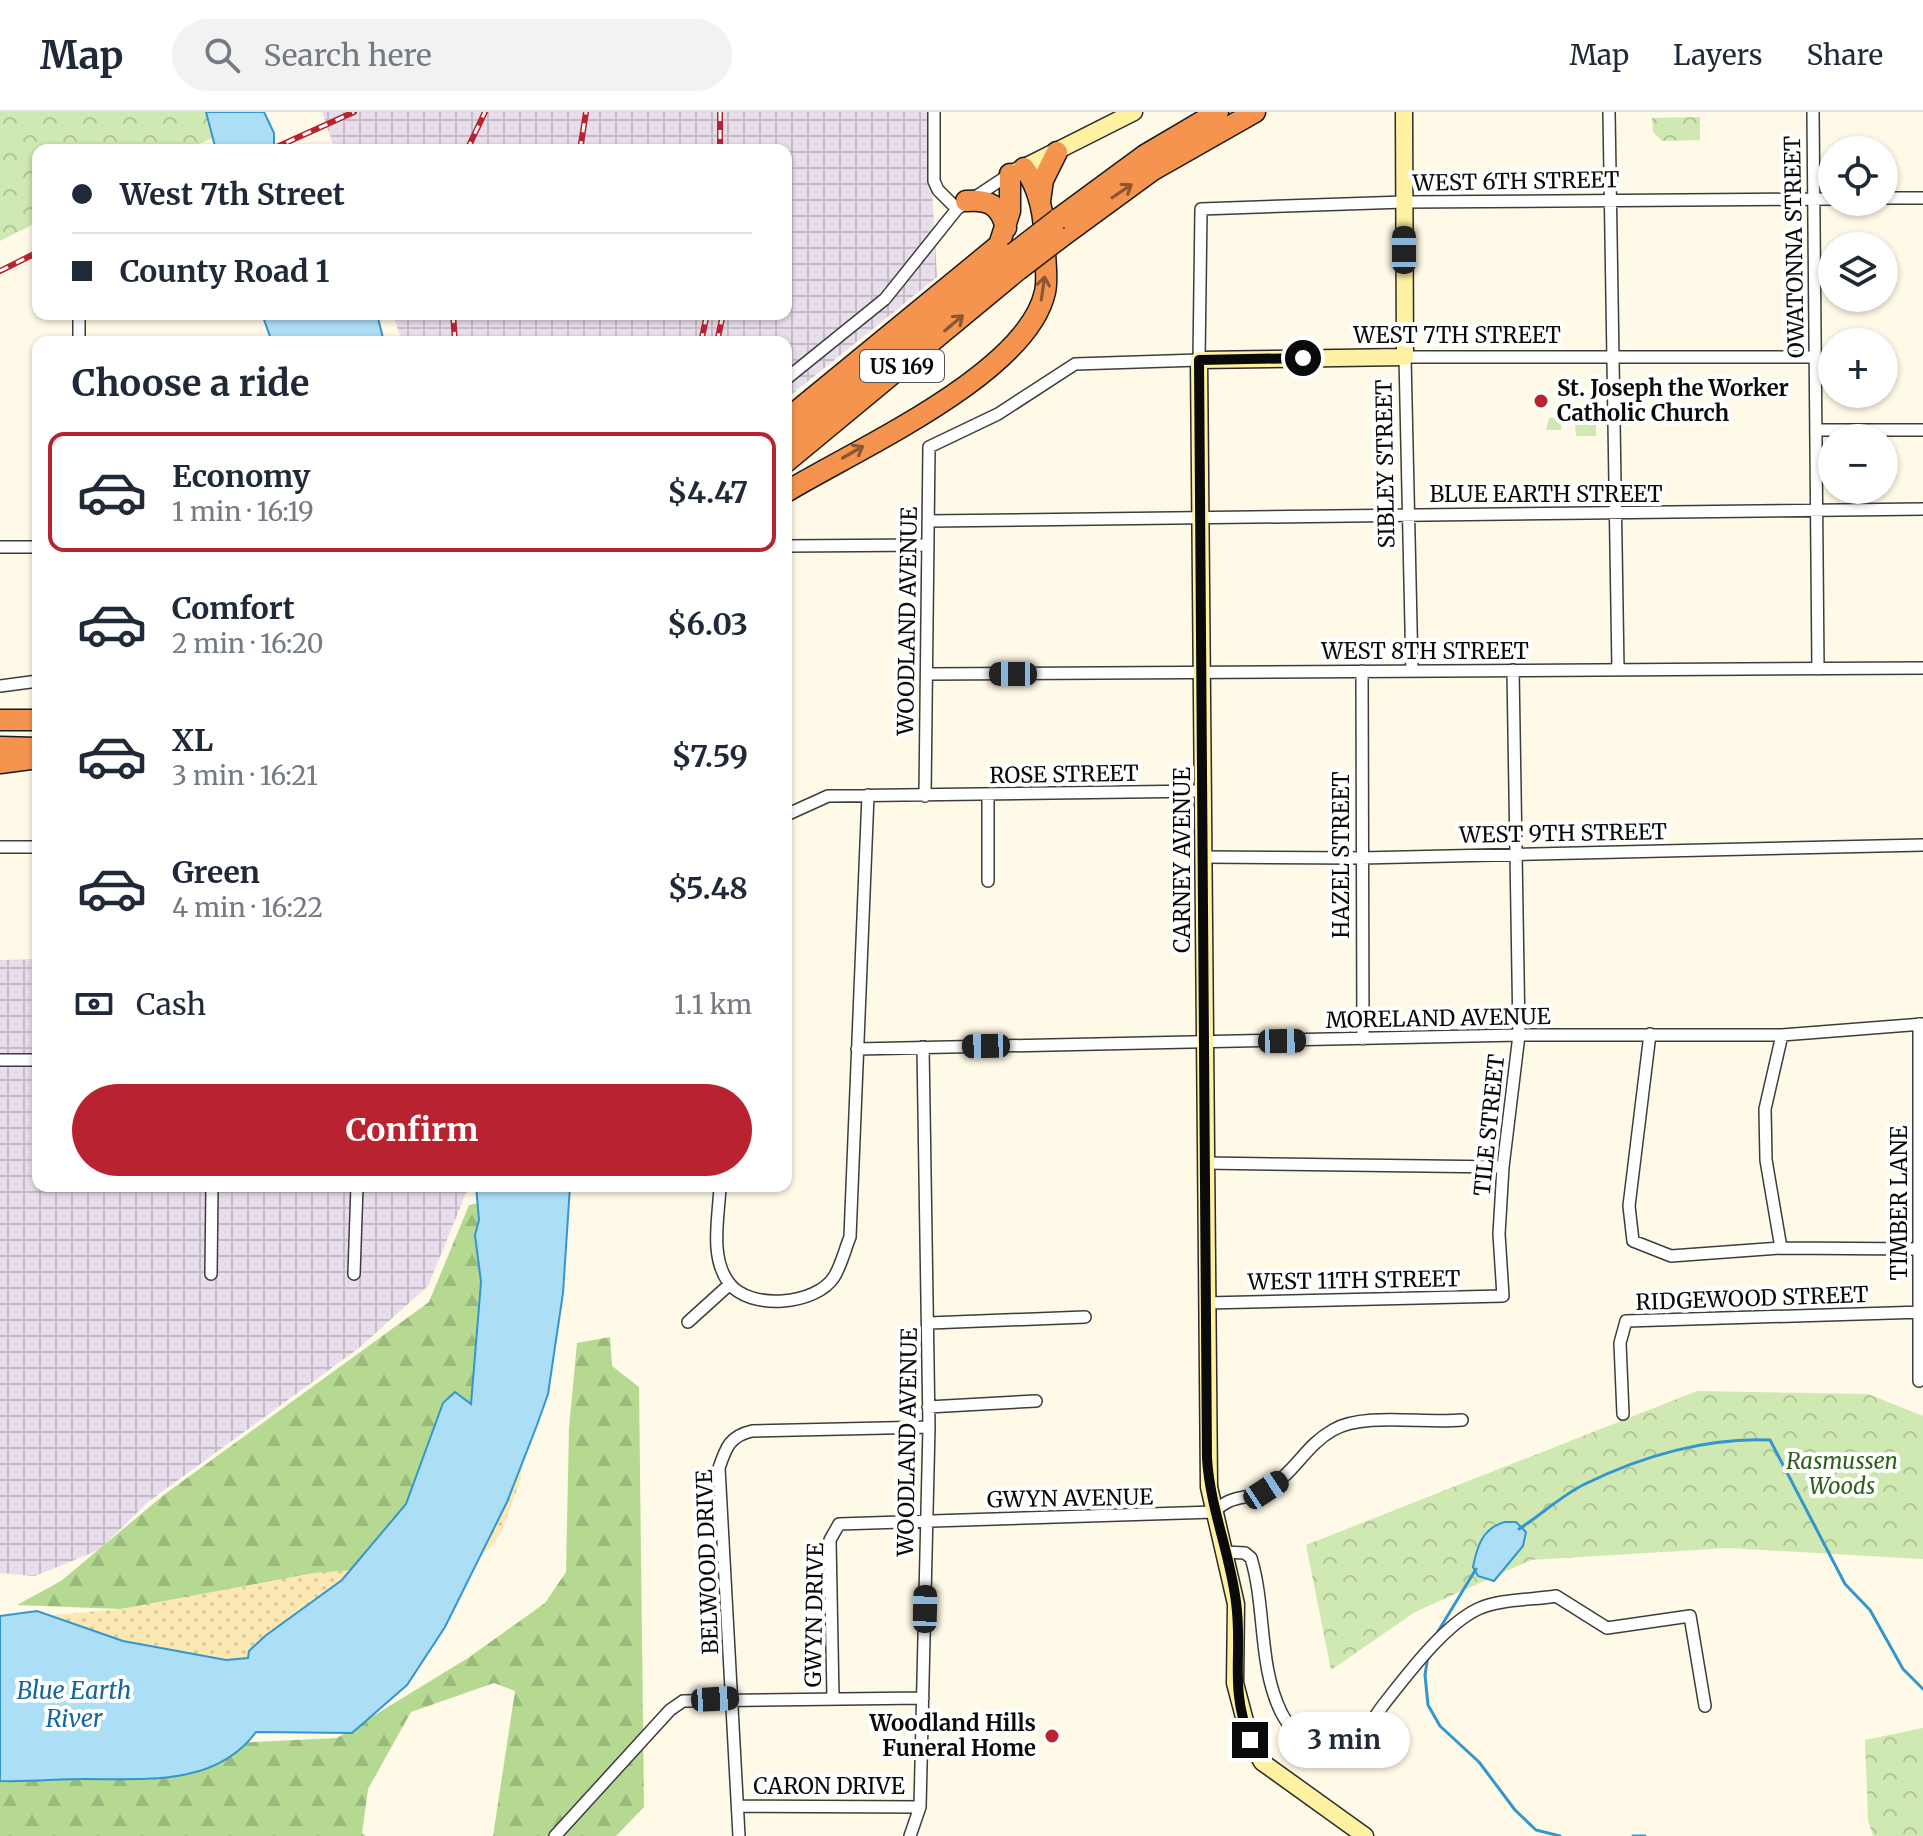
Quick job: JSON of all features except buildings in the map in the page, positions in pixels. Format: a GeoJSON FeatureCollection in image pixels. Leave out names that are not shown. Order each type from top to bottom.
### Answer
{"type":"FeatureCollection","features":[{"type":"Feature","properties":{"kind":"highway","name":"US 169"},"geometry":{"type":"LineString","coordinates":[[792,435],[1059,228],[1145,155],[1218,112]]}},
{"type":"Feature","properties":{"kind":"highway","name":"US 169"},"geometry":{"type":"LineString","coordinates":[[1059,228],[1255,112]]}},
{"type":"Feature","properties":{"kind":"highway"},"geometry":{"type":"LineString","coordinates":[[792,488],[965,387],[1008,352],[1033,322],[1046,290],[1040,201],[1043,180],[1057,152]]}},
{"type":"Feature","properties":{"kind":"highway"},"geometry":{"type":"LineString","coordinates":[[1017,171],[1040,201]]}},
{"type":"Feature","properties":{"kind":"highway"},"geometry":{"type":"LineString","coordinates":[[792,415],[991,253],[1006,229],[1017,171]]}},
{"type":"Feature","properties":{"kind":"highway"},"geometry":{"type":"LineString","coordinates":[[961,205],[991,203],[999,208],[1006,229]]}},
{"type":"Feature","properties":{"kind":"highway","name":"US 169"},"geometry":{"type":"LineString","coordinates":[[792,457],[1016,262]]}},
{"type":"Feature","properties":{"kind":"highway"},"geometry":{"type":"LineString","coordinates":[[0,720],[32,720]]}},
{"type":"Feature","properties":{"kind":"highway"},"geometry":{"type":"LineString","coordinates":[[0,747],[32,748]]}},
{"type":"Feature","properties":{"kind":"highway"},"geometry":{"type":"LineString","coordinates":[[0,763],[32,759]]}},
{"type":"Feature","properties":{"kind":"main road"},"geometry":{"type":"LineString","coordinates":[[1017,171],[1134,112]]}},
{"type":"Feature","properties":{"kind":"main road","name":"SIBLEY STREET"},"geometry":{"type":"LineString","coordinates":[[1404,112],[1405,357]]}},
{"type":"Feature","properties":{"kind":"main road","name":"WEST 7TH STREET"},"geometry":{"type":"LineString","coordinates":[[1199,360],[1405,357]]}},
{"type":"Feature","properties":{"kind":"main road","name":"CARNEY AVENUE"},"geometry":{"type":"LineString","coordinates":[[1199,360],[1207,1458],[1214,1512],[1236,1604],[1238,1703],[1250,1740],[1262,1762],[1365,1836]]}},
{"type":"Feature","properties":{"kind":"street"},"geometry":{"type":"LineString","coordinates":[[934,112],[934,181],[938,190],[961,205]]}},
{"type":"Feature","properties":{"kind":"street"},"geometry":{"type":"LineString","coordinates":[[1609,112],[1618,670]]}},
{"type":"Feature","properties":{"kind":"street","name":"OWATONNA STREET"},"geometry":{"type":"LineString","coordinates":[[1813,112],[1818,669]]}},
{"type":"Feature","properties":{"kind":"street"},"geometry":{"type":"LineString","coordinates":[[792,374],[885,299],[961,205],[1017,171]]}},
{"type":"Feature","properties":{"kind":"street"},"geometry":{"type":"LineString","coordinates":[[1898,198],[1923,198]]}},
{"type":"Feature","properties":{"kind":"street","name":"WEST 6TH STREET"},"geometry":{"type":"LineString","coordinates":[[1201,209],[1404,202],[1818,199]]}},
{"type":"Feature","properties":{"kind":"street","name":"CARNEY AVENUE"},"geometry":{"type":"LineString","coordinates":[[1199,360],[1201,209]]}},
{"type":"Feature","properties":{"kind":"street","name":"WEST 7TH STREET"},"geometry":{"type":"LineString","coordinates":[[1405,357],[1815,357]]}},
{"type":"Feature","properties":{"kind":"street","name":"SIBLEY STREET"},"geometry":{"type":"LineString","coordinates":[[1405,357],[1412,671]]}},
{"type":"Feature","properties":{"kind":"street","name":"WEST 7TH STREET"},"geometry":{"type":"LineString","coordinates":[[929,447],[998,414],[1075,364],[1199,360]]}},
{"type":"Feature","properties":{"kind":"street"},"geometry":{"type":"LineString","coordinates":[[1816,430],[1923,430]]}},
{"type":"Feature","properties":{"kind":"street","name":"WOODLAND AVENUE"},"geometry":{"type":"LineString","coordinates":[[925,796],[929,447]]}},
{"type":"Feature","properties":{"kind":"street","name":"BLUE EARTH STREET"},"geometry":{"type":"LineString","coordinates":[[928,521],[1923,509]]}},
{"type":"Feature","properties":{"kind":"street"},"geometry":{"type":"LineString","coordinates":[[792,546],[928,545]]}},
{"type":"Feature","properties":{"kind":"street"},"geometry":{"type":"LineString","coordinates":[[0,547],[32,547]]}},
{"type":"Feature","properties":{"kind":"street","name":"WEST 8TH STREET"},"geometry":{"type":"LineString","coordinates":[[927,674],[1923,668]]}},
{"type":"Feature","properties":{"kind":"street","name":"TILE STREET"},"geometry":{"type":"LineString","coordinates":[[1503,1296],[1499,1234],[1503,1167],[1519,1035],[1513,670]]}},
{"type":"Feature","properties":{"kind":"street","name":"HAZEL STREET"},"geometry":{"type":"LineString","coordinates":[[1362,671],[1363,1039]]}},
{"type":"Feature","properties":{"kind":"street"},"geometry":{"type":"LineString","coordinates":[[0,686],[32,682]]}},
{"type":"Feature","properties":{"kind":"street","name":"ROSE STREET"},"geometry":{"type":"LineString","coordinates":[[792,812],[828,796],[1203,791]]}},
{"type":"Feature","properties":{"kind":"street"},"geometry":{"type":"LineString","coordinates":[[720,1192],[717,1253],[730,1284],[761,1302],[796,1301],[833,1280],[850,1237],[868,795]]}},
{"type":"Feature","properties":{"kind":"street"},"geometry":{"type":"LineString","coordinates":[[988,795],[988,881]]}},
{"type":"Feature","properties":{"kind":"street","name":"WEST 9TH STREET"},"geometry":{"type":"LineString","coordinates":[[1204,857],[1361,858],[1923,845]]}},
{"type":"Feature","properties":{"kind":"street"},"geometry":{"type":"LineString","coordinates":[[0,847],[32,847]]}},
{"type":"Feature","properties":{"kind":"street","name":"MORELAND AVENUE"},"geometry":{"type":"LineString","coordinates":[[857,1049],[1519,1035],[1782,1035],[1921,1024]]}},
{"type":"Feature","properties":{"kind":"street","name":"TIMBER LANE"},"geometry":{"type":"LineString","coordinates":[[1919,1381],[1921,1024]]}},
{"type":"Feature","properties":{"kind":"street"},"geometry":{"type":"LineString","coordinates":[[1650,1034],[1629,1206],[1633,1241],[1671,1256],[1781,1248],[1919,1249]]}},
{"type":"Feature","properties":{"kind":"street"},"geometry":{"type":"LineString","coordinates":[[1781,1248],[1766,1160],[1765,1109],[1782,1035]]}},
{"type":"Feature","properties":{"kind":"street","name":"WOODLAND AVENUE"},"geometry":{"type":"LineString","coordinates":[[910,1836],[920,1807],[929,1427],[923,1047]]}},
{"type":"Feature","properties":{"kind":"street"},"geometry":{"type":"LineString","coordinates":[[0,1060],[32,1060]]}},
{"type":"Feature","properties":{"kind":"street"},"geometry":{"type":"LineString","coordinates":[[1204,1163],[1503,1167]]}},
{"type":"Feature","properties":{"kind":"street"},"geometry":{"type":"LineString","coordinates":[[211,1274],[212,1192]]}},
{"type":"Feature","properties":{"kind":"street"},"geometry":{"type":"LineString","coordinates":[[354,1274],[357,1192]]}},
{"type":"Feature","properties":{"kind":"street"},"geometry":{"type":"LineString","coordinates":[[688,1322],[730,1284]]}},
{"type":"Feature","properties":{"kind":"street","name":"WEST 11TH STREET"},"geometry":{"type":"LineString","coordinates":[[1206,1303],[1503,1296]]}},
{"type":"Feature","properties":{"kind":"street","name":"RIDGEWOOD STREET"},"geometry":{"type":"LineString","coordinates":[[1623,1414],[1620,1343],[1626,1321],[1921,1312]]}},
{"type":"Feature","properties":{"kind":"street"},"geometry":{"type":"LineString","coordinates":[[929,1323],[1085,1317]]}},
{"type":"Feature","properties":{"kind":"street"},"geometry":{"type":"LineString","coordinates":[[928,1407],[1036,1401]]}},
{"type":"Feature","properties":{"kind":"street","name":"GWYN AVENUE"},"geometry":{"type":"LineString","coordinates":[[926,1521],[1214,1512],[1227,1499],[1247,1498],[1286,1477],[1308,1447],[1335,1428],[1358,1422],[1462,1420]]}},
{"type":"Feature","properties":{"kind":"street","name":"BELWOOD DRIVE"},"geometry":{"type":"LineString","coordinates":[[739,1836],[719,1468],[726,1446],[736,1435],[752,1431],[929,1427]]}},
{"type":"Feature","properties":{"kind":"street","name":"GWYN DRIVE"},"geometry":{"type":"LineString","coordinates":[[833,1698],[830,1540],[839,1524],[926,1521]]}},
{"type":"Feature","properties":{"kind":"street"},"geometry":{"type":"LineString","coordinates":[[1225,1552],[1245,1553],[1251,1558],[1263,1610],[1271,1687],[1282,1714],[1297,1735],[1311,1743],[1339,1745],[1362,1733],[1442,1635],[1478,1609],[1556,1596],[1607,1628],[1690,1616],[1705,1706]]}},
{"type":"Feature","properties":{"kind":"street"},"geometry":{"type":"LineString","coordinates":[[555,1836],[670,1710],[683,1701],[923,1698]]}},
{"type":"Feature","properties":{"kind":"street","name":"CARON DRIVE"},"geometry":{"type":"LineString","coordinates":[[738,1806],[920,1807]]}},
{"type":"Feature","properties":{"kind":"shaded area"},"geometry":{"type":"Polygon","coordinates":[[[322,112],[928,112],[937,277],[792,394],[792,336],[400,336],[395,320],[792,320],[792,144],[333,144],[322,112]]]}},
{"type":"Feature","properties":{"kind":"shaded area"},"geometry":{"type":"Polygon","coordinates":[[[32,959],[32,1192],[467,1192],[428,1286],[359,1348],[148,1502],[99,1550],[35,1576],[0,1573],[0,960],[32,959]]]}},
{"type":"Feature","properties":{"kind":"green space"},"geometry":{"type":"Polygon","coordinates":[[[0,112],[217,112],[222,133],[199,144],[32,144],[32,225],[0,241],[0,112]]]}},
{"type":"Feature","properties":{"kind":"green space"},"geometry":{"type":"Polygon","coordinates":[[[1700,117],[1700,140],[1662,141],[1653,132],[1652,118],[1700,117]]]}},
{"type":"Feature","properties":{"kind":"green space"},"geometry":{"type":"Polygon","coordinates":[[[1588,415],[1596,423],[1596,436],[1576,436],[1575,422],[1562,422],[1561,430],[1546,430],[1549,418],[1588,415]]]}},
{"type":"Feature","properties":{"kind":"green space"},"geometry":{"type":"Polygon","coordinates":[[[496,1200],[495,1380],[386,1567],[120,1609],[17,1605],[61,1581],[165,1494],[429,1302],[469,1205],[496,1200]]]}},
{"type":"Feature","properties":{"kind":"green space"},"geometry":{"type":"Polygon","coordinates":[[[610,1337],[612,1366],[639,1387],[644,1807],[616,1836],[493,1836],[515,1691],[494,1683],[411,1712],[368,1789],[362,1833],[366,1836],[0,1836],[0,1733],[173,1746],[337,1738],[468,1658],[545,1603],[566,1572],[569,1428],[577,1343],[610,1337]]]}},
{"type":"Feature","properties":{"kind":"green space","name":"Rasmussen Woods"},"geometry":{"type":"Polygon","coordinates":[[[1697,1391],[1868,1394],[1923,1416],[1923,1559],[1728,1548],[1531,1560],[1415,1612],[1331,1670],[1306,1545],[1697,1391]]]}},
{"type":"Feature","properties":{"kind":"green space"},"geometry":{"type":"Polygon","coordinates":[[[1923,1728],[1923,1836],[1873,1836],[1868,1820],[1865,1740],[1923,1728]]]}},
{"type":"Feature","properties":{"kind":"sand"},"geometry":{"type":"Polygon","coordinates":[[[523,1432],[521,1479],[502,1530],[493,1545],[431,1597],[226,1678],[0,1620],[121,1609],[314,1573],[386,1567],[523,1432]]]}},
{"type":"Feature","properties":{"kind":"water"},"geometry":{"type":"Polygon","coordinates":[[[206,112],[264,112],[274,133],[274,144],[214,144],[206,112]]]}},
{"type":"Feature","properties":{"kind":"water"},"geometry":{"type":"Polygon","coordinates":[[[264,320],[378,320],[382,336],[270,336],[264,320]]]}},
{"type":"Feature","properties":{"kind":"water","name":"Blue Earth River"},"geometry":{"type":"Polygon","coordinates":[[[477,1192],[570,1192],[563,1293],[548,1394],[507,1502],[445,1627],[407,1685],[352,1733],[256,1732],[240,1750],[200,1771],[156,1778],[0,1781],[0,1616],[37,1611],[123,1641],[226,1660],[248,1658],[249,1651],[265,1636],[342,1580],[406,1504],[443,1403],[455,1392],[471,1404],[481,1282],[475,1235],[479,1220],[477,1192]]]}},
{"type":"Feature","properties":{"kind":"water"},"geometry":{"type":"Polygon","coordinates":[[[1505,1522],[1516,1522],[1526,1532],[1523,1546],[1494,1581],[1478,1576],[1473,1567],[1482,1539],[1491,1529],[1505,1522]]]}},
{"type":"Feature","properties":{"kind":"waterway"},"geometry":{"type":"LineString","coordinates":[[1519,1529],[1576,1489],[1629,1465],[1699,1445],[1770,1440],[1845,1584],[1870,1610],[1903,1669],[1923,1689]]}},
{"type":"Feature","properties":{"kind":"waterway"},"geometry":{"type":"LineString","coordinates":[[1434,1638],[1476,1569]]}},
{"type":"Feature","properties":{"kind":"waterway"},"geometry":{"type":"LineString","coordinates":[[1428,1656],[1425,1675],[1428,1705],[1440,1726],[1479,1762],[1515,1810],[1536,1830],[1560,1836]]}},
{"type":"Feature","properties":{"kind":"waterway"},"geometry":{"type":"LineString","coordinates":[[1633,1836],[1645,1836]]}},
{"type":"Feature","properties":{"kind":"railway"},"geometry":{"type":"LineString","coordinates":[[283,144],[354,112]]}},
{"type":"Feature","properties":{"kind":"railway"},"geometry":{"type":"LineString","coordinates":[[470,144],[485,112]]}},
{"type":"Feature","properties":{"kind":"railway"},"geometry":{"type":"LineString","coordinates":[[581,144],[586,112]]}},
{"type":"Feature","properties":{"kind":"railway"},"geometry":{"type":"LineString","coordinates":[[720,112],[720,144]]}},
{"type":"Feature","properties":{"kind":"railway"},"geometry":{"type":"LineString","coordinates":[[0,271],[32,255]]}},
{"type":"Feature","properties":{"kind":"railway"},"geometry":{"type":"LineString","coordinates":[[453,320],[455,336]]}},
{"type":"Feature","properties":{"kind":"railway"},"geometry":{"type":"LineString","coordinates":[[702,336],[706,320]]}},
{"type":"Feature","properties":{"kind":"railway"},"geometry":{"type":"LineString","coordinates":[[718,336],[722,320]]}},
{"type":"Feature","properties":{"kind":"place","name":"St. Joseph the Worker Catholic Church"},"geometry":{"type":"Point","coordinates":[1541,401]}},
{"type":"Feature","properties":{"kind":"place","name":"Woodland Hills Funeral Home"},"geometry":{"type":"Point","coordinates":[1052,1736]}},
{"type":"Feature","properties":{"kind":"route"},"geometry":{"type":"LineString","coordinates":[[1250,1740],[1242,1720],[1235,1683],[1236,1604],[1209,1487],[1207,1458],[1199,360],[1303,358]]}}]}
